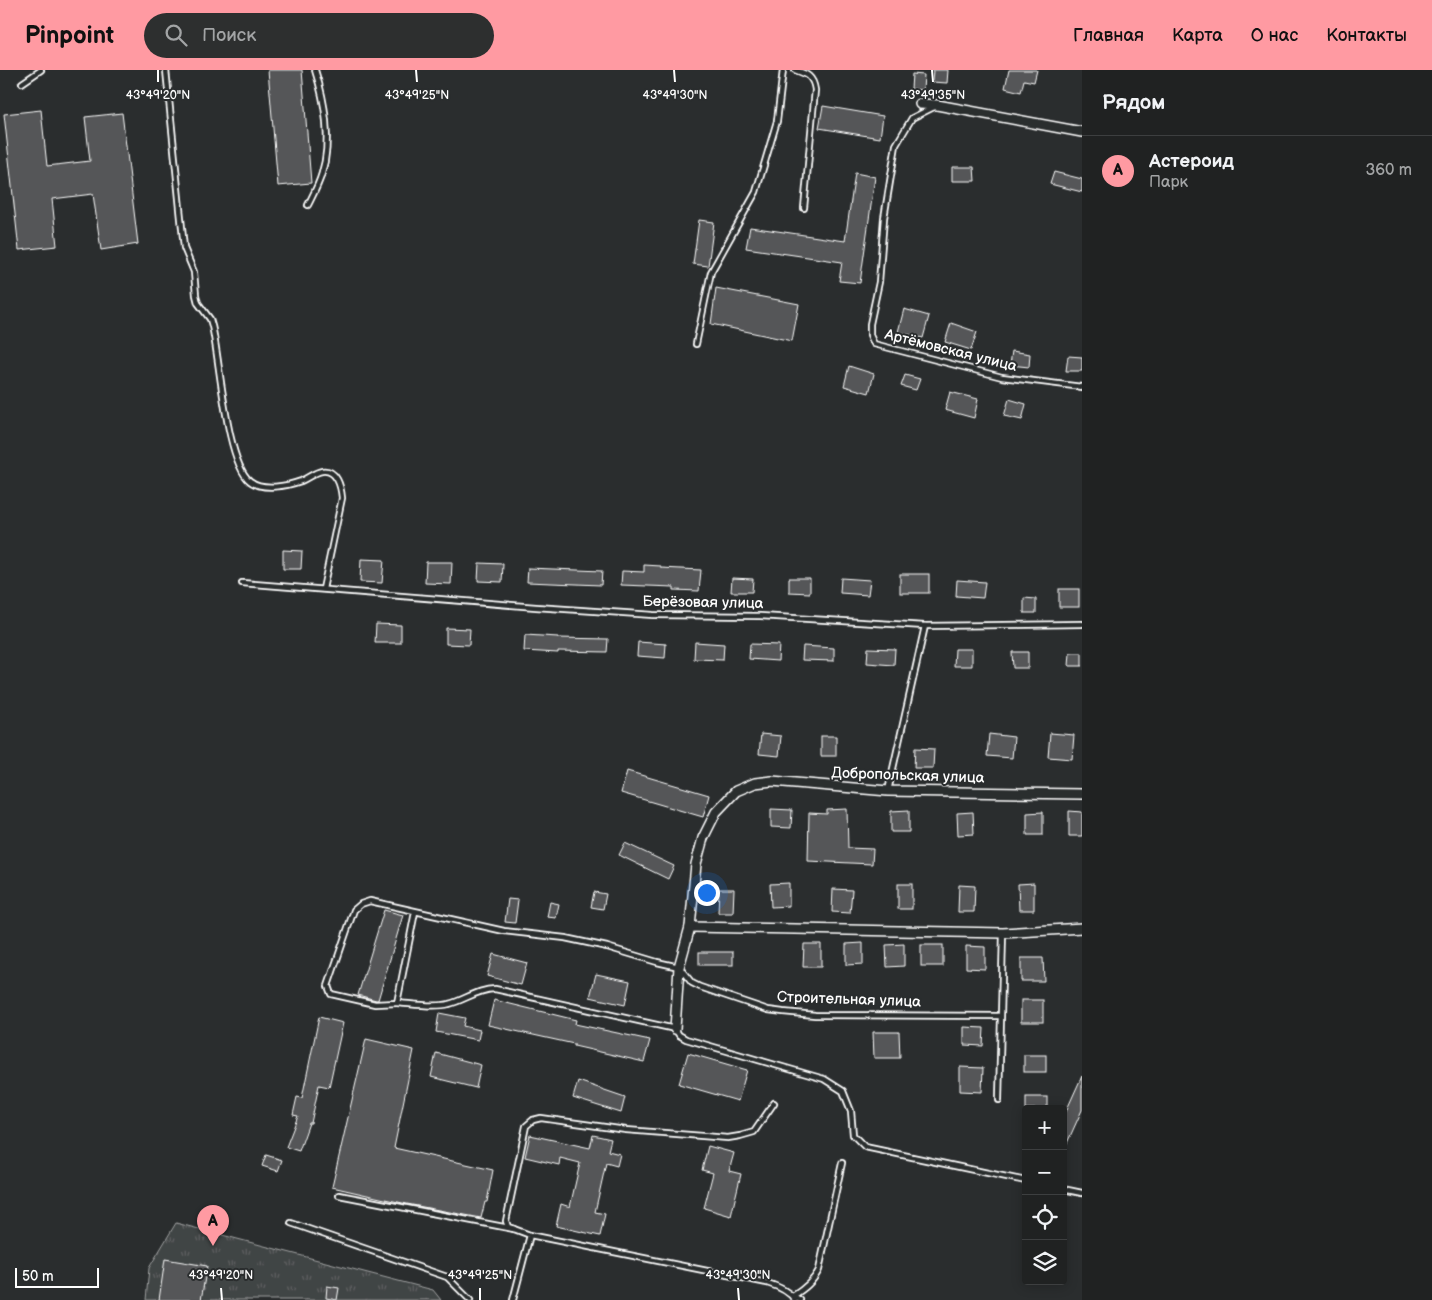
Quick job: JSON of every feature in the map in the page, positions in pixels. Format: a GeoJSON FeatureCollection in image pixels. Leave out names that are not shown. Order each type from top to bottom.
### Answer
{"type":"FeatureCollection","features":[{"type":"Feature","properties":{"kind":"street"},"geometry":{"type":"LineString","coordinates":[[920,104],[937,105],[1082,132]]}},
{"type":"Feature","properties":{"kind":"street","name":"Добропольская улица"},"geometry":{"type":"LineString","coordinates":[[690,926],[696,864],[703,838],[716,812],[736,791],[755,783],[772,781],[888,791],[1082,794]]}},
{"type":"Feature","properties":{"kind":"street"},"geometry":{"type":"LineString","coordinates":[[675,1029],[679,967],[690,926],[1003,933],[1082,928]]}},
{"type":"Feature","properties":{"kind":"lane"},"geometry":{"type":"LineString","coordinates":[[22,83],[41,70]]}},
{"type":"Feature","properties":{"kind":"lane"},"geometry":{"type":"LineString","coordinates":[[166,70],[182,239],[194,272],[198,303],[210,319],[212,326],[232,444],[238,465],[245,477],[252,483],[264,487],[299,482],[322,471],[331,472],[338,478],[342,489],[342,498],[323,588]]}},
{"type":"Feature","properties":{"kind":"lane"},"geometry":{"type":"LineString","coordinates":[[308,205],[322,172],[327,148],[325,112],[315,70]]}},
{"type":"Feature","properties":{"kind":"lane"},"geometry":{"type":"LineString","coordinates":[[696,344],[711,272],[756,192],[777,121],[783,70]]}},
{"type":"Feature","properties":{"kind":"lane"},"geometry":{"type":"LineString","coordinates":[[795,70],[808,75],[814,82],[815,90],[804,208]]}},
{"type":"Feature","properties":{"kind":"lane","name":"Артёмовская улица"},"geometry":{"type":"LineString","coordinates":[[937,105],[912,118],[896,145],[884,218],[879,282],[870,324],[870,335],[874,344],[1002,377],[1082,387]]}},
{"type":"Feature","properties":{"kind":"lane","name":"Берёзовая улица"},"geometry":{"type":"LineString","coordinates":[[242,583],[653,615],[760,616],[925,626],[1082,624]]}},
{"type":"Feature","properties":{"kind":"lane"},"geometry":{"type":"LineString","coordinates":[[888,791],[925,626]]}},
{"type":"Feature","properties":{"kind":"lane"},"geometry":{"type":"LineString","coordinates":[[679,967],[598,945],[565,938],[504,932],[370,901],[361,904],[354,910],[328,986],[332,995],[375,1004],[397,1003],[444,1006],[485,989],[495,989],[675,1029],[686,1040],[824,1079],[843,1091],[850,1111],[852,1135],[864,1147],[1022,1181]]}},
{"type":"Feature","properties":{"kind":"lane"},"geometry":{"type":"LineString","coordinates":[[397,1003],[415,912]]}},
{"type":"Feature","properties":{"kind":"lane"},"geometry":{"type":"LineString","coordinates":[[999,1100],[1003,933]]}},
{"type":"Feature","properties":{"kind":"lane","name":"Строительная улица"},"geometry":{"type":"LineString","coordinates":[[679,967],[692,983],[700,987],[768,1010],[815,1014],[1000,1016]]}},
{"type":"Feature","properties":{"kind":"lane"},"geometry":{"type":"LineString","coordinates":[[774,1103],[754,1132],[728,1138],[626,1130],[542,1118],[533,1120],[526,1126],[506,1221],[508,1227],[530,1235],[767,1283],[777,1286],[800,1300]]}},
{"type":"Feature","properties":{"kind":"lane"},"geometry":{"type":"LineString","coordinates":[[794,1298],[815,1278],[819,1270],[842,1163]]}},
{"type":"Feature","properties":{"kind":"lane"},"geometry":{"type":"LineString","coordinates":[[1067,1190],[1082,1193]]}},
{"type":"Feature","properties":{"kind":"lane"},"geometry":{"type":"LineString","coordinates":[[339,1195],[514,1229]]}},
{"type":"Feature","properties":{"kind":"lane"},"geometry":{"type":"LineString","coordinates":[[291,1223],[447,1277],[470,1300]]}},
{"type":"Feature","properties":{"kind":"lane"},"geometry":{"type":"LineString","coordinates":[[513,1300],[530,1235]]}},
{"type":"Feature","properties":{"kind":"green space"},"geometry":{"type":"Polygon","coordinates":[[[176,1223],[433,1290],[441,1300],[146,1300],[149,1268],[176,1223]]]}},
{"type":"Feature","properties":{"kind":"building"},"geometry":{"type":"Polygon","coordinates":[[[268,70],[302,70],[311,183],[278,186],[268,70]]]}},
{"type":"Feature","properties":{"kind":"building"},"geometry":{"type":"Polygon","coordinates":[[[933,70],[948,70],[947,83],[932,82],[933,70]]]}},
{"type":"Feature","properties":{"kind":"building"},"geometry":{"type":"Polygon","coordinates":[[[1009,70],[1037,70],[1034,82],[1024,80],[1021,92],[1005,88],[1009,70]]]}},
{"type":"Feature","properties":{"kind":"building"},"geometry":{"type":"Polygon","coordinates":[[[912,74],[924,75],[923,90],[911,89],[912,74]]]}},
{"type":"Feature","properties":{"kind":"building"},"geometry":{"type":"Polygon","coordinates":[[[823,106],[883,116],[880,138],[819,128],[823,106]]]}},
{"type":"Feature","properties":{"kind":"building"},"geometry":{"type":"Polygon","coordinates":[[[41,110],[47,166],[90,161],[85,117],[122,113],[138,244],[101,250],[93,194],[52,199],[57,246],[19,250],[4,114],[41,110]]]}},
{"type":"Feature","properties":{"kind":"building"},"geometry":{"type":"Polygon","coordinates":[[[952,167],[974,167],[975,181],[952,181],[952,167]]]}},
{"type":"Feature","properties":{"kind":"building"},"geometry":{"type":"Polygon","coordinates":[[[1054,172],[1082,179],[1082,192],[1050,184],[1054,172]]]}},
{"type":"Feature","properties":{"kind":"building"},"geometry":{"type":"Polygon","coordinates":[[[855,173],[875,177],[860,283],[839,281],[842,262],[746,248],[750,227],[845,241],[855,173]]]}},
{"type":"Feature","properties":{"kind":"building"},"geometry":{"type":"Polygon","coordinates":[[[699,220],[714,222],[708,266],[693,264],[699,220]]]}},
{"type":"Feature","properties":{"kind":"building"},"geometry":{"type":"Polygon","coordinates":[[[716,288],[799,304],[792,341],[711,324],[716,288]]]}},
{"type":"Feature","properties":{"kind":"building"},"geometry":{"type":"Polygon","coordinates":[[[904,309],[929,316],[923,338],[898,332],[904,309]]]}},
{"type":"Feature","properties":{"kind":"building"},"geometry":{"type":"Polygon","coordinates":[[[951,323],[977,332],[971,350],[945,342],[951,323]]]}},
{"type":"Feature","properties":{"kind":"building"},"geometry":{"type":"Polygon","coordinates":[[[1012,351],[1030,354],[1029,367],[1010,365],[1012,351]]]}},
{"type":"Feature","properties":{"kind":"building"},"geometry":{"type":"Polygon","coordinates":[[[1068,356],[1082,357],[1082,371],[1066,371],[1068,356]]]}},
{"type":"Feature","properties":{"kind":"building"},"geometry":{"type":"Polygon","coordinates":[[[849,366],[874,374],[869,393],[844,386],[849,366]]]}},
{"type":"Feature","properties":{"kind":"building"},"geometry":{"type":"Polygon","coordinates":[[[905,375],[920,379],[916,390],[901,386],[905,375]]]}},
{"type":"Feature","properties":{"kind":"building"},"geometry":{"type":"Polygon","coordinates":[[[950,392],[978,399],[974,418],[945,410],[950,392]]]}},
{"type":"Feature","properties":{"kind":"building"},"geometry":{"type":"Polygon","coordinates":[[[1009,399],[1026,404],[1022,420],[1004,416],[1009,399]]]}},
{"type":"Feature","properties":{"kind":"building"},"geometry":{"type":"Polygon","coordinates":[[[283,550],[302,551],[301,569],[283,569],[283,550]]]}},
{"type":"Feature","properties":{"kind":"building"},"geometry":{"type":"Polygon","coordinates":[[[361,559],[384,560],[382,583],[360,582],[361,559]]]}},
{"type":"Feature","properties":{"kind":"building"},"geometry":{"type":"Polygon","coordinates":[[[426,562],[452,562],[451,584],[425,583],[426,562]]]}},
{"type":"Feature","properties":{"kind":"building"},"geometry":{"type":"Polygon","coordinates":[[[479,563],[503,564],[502,582],[478,581],[479,563]]]}},
{"type":"Feature","properties":{"kind":"building"},"geometry":{"type":"Polygon","coordinates":[[[644,565],[661,566],[661,568],[701,570],[699,591],[674,590],[674,587],[621,585],[622,571],[644,572],[644,565]]]}},
{"type":"Feature","properties":{"kind":"building"},"geometry":{"type":"Polygon","coordinates":[[[528,568],[602,571],[601,585],[527,582],[528,568]]]}},
{"type":"Feature","properties":{"kind":"building"},"geometry":{"type":"Polygon","coordinates":[[[900,574],[929,574],[929,593],[900,593],[900,574]]]}},
{"type":"Feature","properties":{"kind":"building"},"geometry":{"type":"Polygon","coordinates":[[[732,578],[753,579],[752,592],[731,592],[732,578]]]}},
{"type":"Feature","properties":{"kind":"building"},"geometry":{"type":"Polygon","coordinates":[[[789,578],[810,578],[810,593],[789,592],[789,578]]]}},
{"type":"Feature","properties":{"kind":"building"},"geometry":{"type":"Polygon","coordinates":[[[841,578],[870,580],[868,595],[840,593],[841,578]]]}},
{"type":"Feature","properties":{"kind":"building"},"geometry":{"type":"Polygon","coordinates":[[[957,580],[985,582],[983,598],[956,596],[957,580]]]}},
{"type":"Feature","properties":{"kind":"building"},"geometry":{"type":"Polygon","coordinates":[[[1059,589],[1079,589],[1079,607],[1059,607],[1059,589]]]}},
{"type":"Feature","properties":{"kind":"building"},"geometry":{"type":"Polygon","coordinates":[[[1024,598],[1036,599],[1036,613],[1024,613],[1024,598]]]}},
{"type":"Feature","properties":{"kind":"building"},"geometry":{"type":"Polygon","coordinates":[[[376,624],[401,625],[401,643],[375,643],[376,624]]]}},
{"type":"Feature","properties":{"kind":"building"},"geometry":{"type":"Polygon","coordinates":[[[446,628],[470,629],[469,645],[446,644],[446,628]]]}},
{"type":"Feature","properties":{"kind":"building"},"geometry":{"type":"Polygon","coordinates":[[[525,635],[608,639],[607,652],[558,651],[558,653],[524,651],[525,635]]]}},
{"type":"Feature","properties":{"kind":"building"},"geometry":{"type":"Polygon","coordinates":[[[638,642],[666,644],[665,658],[637,656],[638,642]]]}},
{"type":"Feature","properties":{"kind":"building"},"geometry":{"type":"Polygon","coordinates":[[[695,642],[724,644],[723,660],[694,659],[695,642]]]}},
{"type":"Feature","properties":{"kind":"building"},"geometry":{"type":"Polygon","coordinates":[[[750,644],[779,645],[778,661],[749,659],[750,644]]]}},
{"type":"Feature","properties":{"kind":"building"},"geometry":{"type":"Polygon","coordinates":[[[803,646],[834,648],[834,661],[802,660],[803,646]]]}},
{"type":"Feature","properties":{"kind":"building"},"geometry":{"type":"Polygon","coordinates":[[[868,648],[895,649],[894,665],[867,663],[868,648]]]}},
{"type":"Feature","properties":{"kind":"building"},"geometry":{"type":"Polygon","coordinates":[[[955,649],[972,649],[972,666],[954,666],[955,649]]]}},
{"type":"Feature","properties":{"kind":"building"},"geometry":{"type":"Polygon","coordinates":[[[1012,652],[1028,652],[1028,668],[1013,668],[1012,652]]]}},
{"type":"Feature","properties":{"kind":"building"},"geometry":{"type":"Polygon","coordinates":[[[1070,653],[1082,653],[1082,666],[1069,666],[1070,653]]]}},
{"type":"Feature","properties":{"kind":"building"},"geometry":{"type":"Polygon","coordinates":[[[1050,733],[1074,735],[1072,759],[1048,757],[1050,733]]]}},
{"type":"Feature","properties":{"kind":"building"},"geometry":{"type":"Polygon","coordinates":[[[761,734],[781,736],[779,756],[759,754],[761,734]]]}},
{"type":"Feature","properties":{"kind":"building"},"geometry":{"type":"Polygon","coordinates":[[[989,734],[1014,737],[1012,758],[987,756],[989,734]]]}},
{"type":"Feature","properties":{"kind":"building"},"geometry":{"type":"Polygon","coordinates":[[[821,736],[836,736],[836,756],[821,756],[821,736]]]}},
{"type":"Feature","properties":{"kind":"building"},"geometry":{"type":"Polygon","coordinates":[[[915,748],[934,749],[933,768],[914,768],[915,748]]]}},
{"type":"Feature","properties":{"kind":"building"},"geometry":{"type":"Polygon","coordinates":[[[627,771],[709,795],[703,817],[621,793],[627,771]]]}},
{"type":"Feature","properties":{"kind":"building"},"geometry":{"type":"Polygon","coordinates":[[[771,809],[792,810],[791,828],[771,827],[771,809]]]}},
{"type":"Feature","properties":{"kind":"building"},"geometry":{"type":"Polygon","coordinates":[[[847,809],[848,848],[873,849],[872,864],[808,861],[809,813],[827,814],[827,810],[847,809]]]}},
{"type":"Feature","properties":{"kind":"building"},"geometry":{"type":"Polygon","coordinates":[[[909,810],[909,832],[891,832],[891,811],[909,810]]]}},
{"type":"Feature","properties":{"kind":"building"},"geometry":{"type":"Polygon","coordinates":[[[1069,811],[1082,812],[1082,836],[1069,836],[1069,811]]]}},
{"type":"Feature","properties":{"kind":"building"},"geometry":{"type":"Polygon","coordinates":[[[973,812],[974,834],[958,835],[957,813],[973,812]]]}},
{"type":"Feature","properties":{"kind":"building"},"geometry":{"type":"Polygon","coordinates":[[[1043,812],[1043,835],[1027,835],[1027,813],[1043,812]]]}},
{"type":"Feature","properties":{"kind":"building"},"geometry":{"type":"Polygon","coordinates":[[[625,843],[674,866],[668,879],[619,855],[625,843]]]}},
{"type":"Feature","properties":{"kind":"building"},"geometry":{"type":"Polygon","coordinates":[[[789,883],[789,906],[771,907],[770,884],[789,883]]]}},
{"type":"Feature","properties":{"kind":"building"},"geometry":{"type":"Polygon","coordinates":[[[1034,883],[1034,910],[1019,910],[1018,884],[1034,883]]]}},
{"type":"Feature","properties":{"kind":"building"},"geometry":{"type":"Polygon","coordinates":[[[898,884],[912,884],[912,909],[898,909],[898,884]]]}},
{"type":"Feature","properties":{"kind":"building"},"geometry":{"type":"Polygon","coordinates":[[[959,885],[975,886],[974,912],[958,912],[959,885]]]}},
{"type":"Feature","properties":{"kind":"building"},"geometry":{"type":"Polygon","coordinates":[[[719,889],[734,889],[733,913],[718,913],[719,889]]]}},
{"type":"Feature","properties":{"kind":"building"},"geometry":{"type":"Polygon","coordinates":[[[833,889],[852,890],[850,913],[832,912],[833,889]]]}},
{"type":"Feature","properties":{"kind":"building"},"geometry":{"type":"Polygon","coordinates":[[[594,892],[606,894],[603,909],[591,907],[594,892]]]}},
{"type":"Feature","properties":{"kind":"building"},"geometry":{"type":"Polygon","coordinates":[[[508,899],[518,900],[515,923],[505,922],[508,899]]]}},
{"type":"Feature","properties":{"kind":"building"},"geometry":{"type":"Polygon","coordinates":[[[550,902],[559,904],[556,918],[547,917],[550,902]]]}},
{"type":"Feature","properties":{"kind":"building"},"geometry":{"type":"Polygon","coordinates":[[[384,910],[403,915],[378,1000],[376,1000],[358,995],[384,910]]]}},
{"type":"Feature","properties":{"kind":"building"},"geometry":{"type":"Polygon","coordinates":[[[863,943],[863,964],[846,965],[846,944],[863,943]]]}},
{"type":"Feature","properties":{"kind":"building"},"geometry":{"type":"Polygon","coordinates":[[[804,944],[821,944],[821,967],[803,967],[804,944]]]}},
{"type":"Feature","properties":{"kind":"building"},"geometry":{"type":"Polygon","coordinates":[[[904,944],[904,966],[887,967],[886,945],[904,944]]]}},
{"type":"Feature","properties":{"kind":"building"},"geometry":{"type":"Polygon","coordinates":[[[921,945],[943,945],[943,966],[921,966],[921,945]]]}},
{"type":"Feature","properties":{"kind":"building"},"geometry":{"type":"Polygon","coordinates":[[[966,946],[985,947],[985,969],[966,968],[966,946]]]}},
{"type":"Feature","properties":{"kind":"building"},"geometry":{"type":"Polygon","coordinates":[[[699,952],[733,952],[733,965],[699,965],[699,952]]]}},
{"type":"Feature","properties":{"kind":"building"},"geometry":{"type":"Polygon","coordinates":[[[493,954],[527,963],[521,985],[487,976],[493,954]]]}},
{"type":"Feature","properties":{"kind":"building"},"geometry":{"type":"Polygon","coordinates":[[[1021,958],[1043,958],[1044,981],[1021,981],[1021,958]]]}},
{"type":"Feature","properties":{"kind":"building"},"geometry":{"type":"Polygon","coordinates":[[[596,974],[630,981],[625,1005],[590,997],[596,974]]]}},
{"type":"Feature","properties":{"kind":"building"},"geometry":{"type":"Polygon","coordinates":[[[494,1000],[576,1020],[575,1024],[650,1040],[644,1062],[488,1025],[494,1000]]]}},
{"type":"Feature","properties":{"kind":"building"},"geometry":{"type":"Polygon","coordinates":[[[1021,1000],[1043,1000],[1043,1022],[1021,1022],[1021,1000]]]}},
{"type":"Feature","properties":{"kind":"building"},"geometry":{"type":"Polygon","coordinates":[[[439,1013],[465,1018],[463,1026],[480,1030],[478,1040],[436,1032],[439,1013]]]}},
{"type":"Feature","properties":{"kind":"building"},"geometry":{"type":"Polygon","coordinates":[[[319,1017],[343,1023],[329,1087],[319,1085],[311,1123],[309,1123],[299,1151],[286,1147],[298,1116],[293,1115],[297,1097],[302,1098],[319,1017]]]}},
{"type":"Feature","properties":{"kind":"building"},"geometry":{"type":"Polygon","coordinates":[[[964,1027],[984,1028],[983,1046],[964,1045],[964,1027]]]}},
{"type":"Feature","properties":{"kind":"building"},"geometry":{"type":"Polygon","coordinates":[[[873,1032],[899,1032],[900,1058],[874,1058],[873,1032]]]}},
{"type":"Feature","properties":{"kind":"building"},"geometry":{"type":"Polygon","coordinates":[[[366,1039],[414,1050],[394,1148],[493,1170],[487,1202],[485,1202],[481,1218],[332,1187],[366,1039]]]}},
{"type":"Feature","properties":{"kind":"building"},"geometry":{"type":"Polygon","coordinates":[[[436,1053],[481,1065],[476,1088],[431,1077],[436,1053]]]}},
{"type":"Feature","properties":{"kind":"building"},"geometry":{"type":"Polygon","coordinates":[[[688,1053],[747,1070],[738,1101],[679,1084],[688,1053]]]}},
{"type":"Feature","properties":{"kind":"building"},"geometry":{"type":"Polygon","coordinates":[[[1024,1055],[1046,1055],[1046,1072],[1024,1072],[1024,1055]]]}},
{"type":"Feature","properties":{"kind":"building"},"geometry":{"type":"Polygon","coordinates":[[[960,1067],[983,1068],[982,1092],[960,1091],[960,1067]]]}},
{"type":"Feature","properties":{"kind":"building"},"geometry":{"type":"Polygon","coordinates":[[[1082,1076],[1082,1110],[1067,1143],[1067,1109],[1082,1076]]]}},
{"type":"Feature","properties":{"kind":"building"},"geometry":{"type":"Polygon","coordinates":[[[578,1081],[625,1097],[621,1113],[573,1098],[578,1081]]]}},
{"type":"Feature","properties":{"kind":"building"},"geometry":{"type":"Polygon","coordinates":[[[1026,1097],[1047,1097],[1047,1105],[1026,1105],[1026,1097]]]}},
{"type":"Feature","properties":{"kind":"building"},"geometry":{"type":"Polygon","coordinates":[[[530,1135],[590,1148],[593,1135],[611,1139],[608,1151],[620,1154],[617,1166],[606,1163],[595,1212],[605,1214],[600,1236],[556,1226],[561,1204],[570,1207],[580,1163],[560,1158],[559,1165],[525,1157],[530,1135]]]}},
{"type":"Feature","properties":{"kind":"building"},"geometry":{"type":"Polygon","coordinates":[[[708,1146],[734,1153],[729,1171],[741,1174],[731,1216],[704,1208],[713,1173],[702,1170],[708,1146]]]}},
{"type":"Feature","properties":{"kind":"building"},"geometry":{"type":"Polygon","coordinates":[[[266,1155],[282,1160],[278,1171],[262,1166],[266,1155]]]}},
{"type":"Feature","properties":{"kind":"building"},"geometry":{"type":"Polygon","coordinates":[[[165,1259],[207,1266],[201,1300],[159,1300],[165,1259]]]}},
{"type":"Feature","properties":{"kind":"building"},"geometry":{"type":"Polygon","coordinates":[[[327,1286],[339,1288],[337,1300],[326,1298],[327,1286]]]}},
{"type":"Feature","properties":{"kind":"place","name":"Астероид"},"geometry":{"type":"Point","coordinates":[213,1246]}}]}
